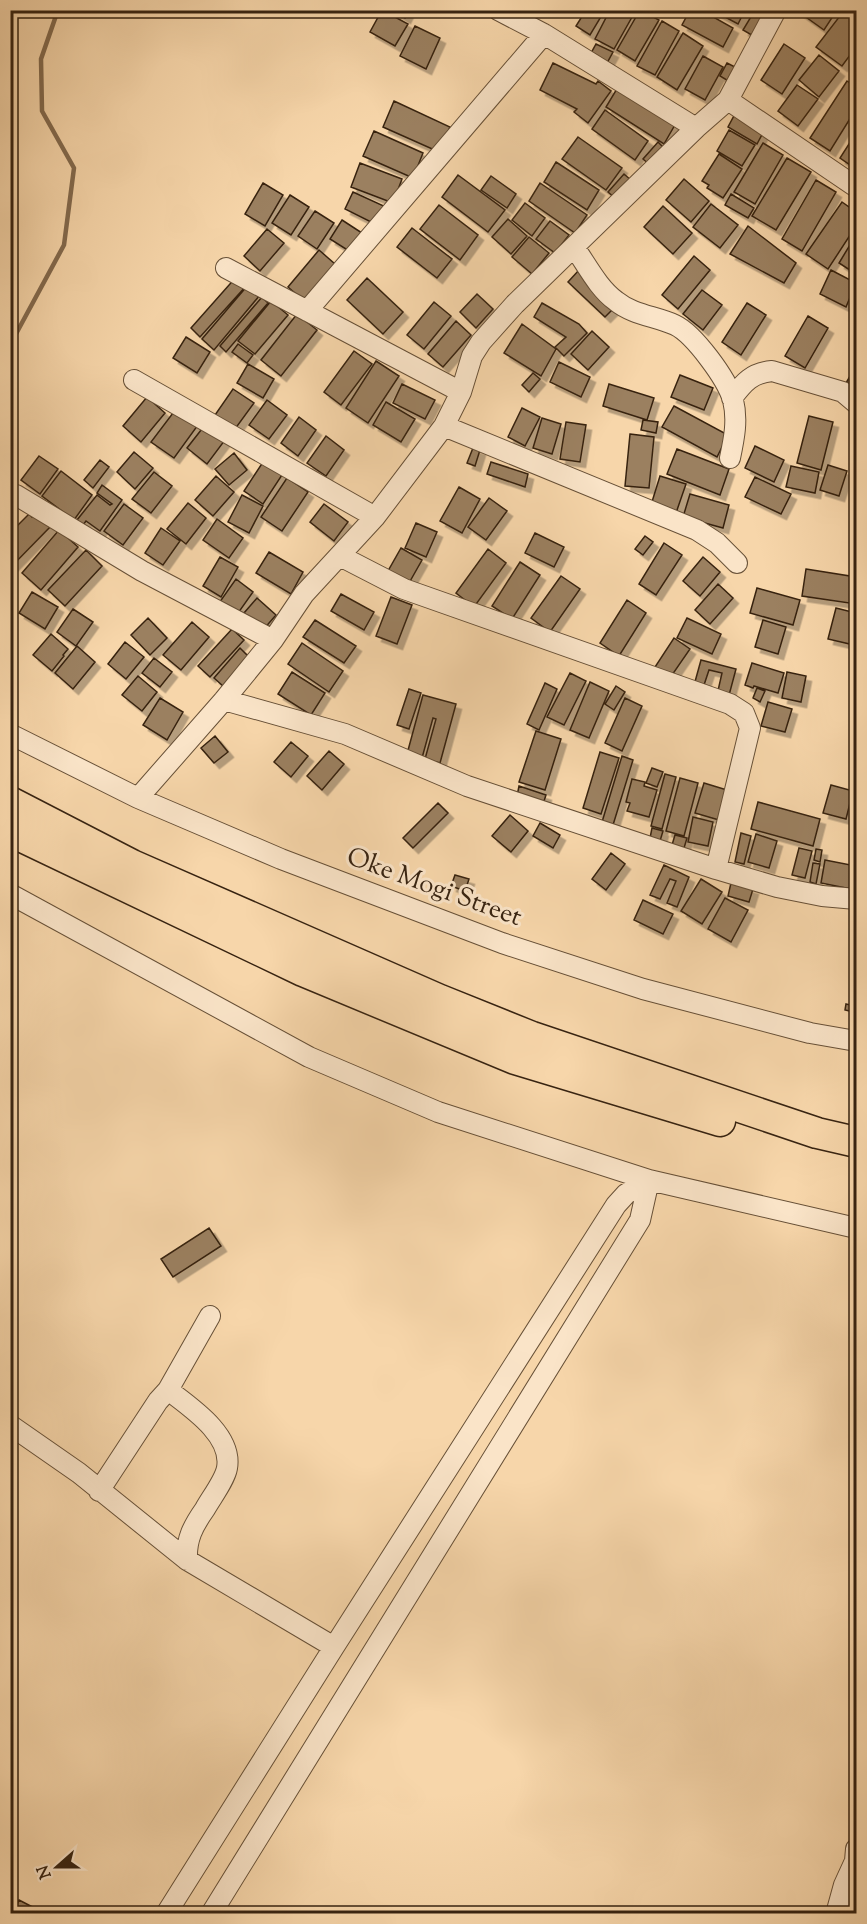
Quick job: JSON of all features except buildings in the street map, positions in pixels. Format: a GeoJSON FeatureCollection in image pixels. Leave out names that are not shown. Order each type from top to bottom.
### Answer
{"type":"FeatureCollection","features":[{"type":"Feature","properties":{"kind":"highway"},"geometry":{"type":"LineString","coordinates":[[10,802],[132,866],[440,1000],[543,1041],[817,1133],[856,1142]]}},
{"type":"Feature","properties":{"kind":"highway"},"geometry":{"type":"LineString","coordinates":[[10,831],[303,971],[515,1059],[798,1145],[856,1159]]}},
{"type":"Feature","properties":{"kind":"street"},"geometry":{"type":"LineString","coordinates":[[498,10],[543,34],[696,128]]}},
{"type":"Feature","properties":{"kind":"street"},"geometry":{"type":"LineString","coordinates":[[138,798],[273,640],[304,594],[375,517],[444,426],[461,392],[472,356],[481,342],[515,304],[696,128],[728,100],[776,10]]}},
{"type":"Feature","properties":{"kind":"street"},"geometry":{"type":"LineString","coordinates":[[307,311],[543,34]]}},
{"type":"Feature","properties":{"kind":"street"},"geometry":{"type":"LineString","coordinates":[[728,100],[856,187]]}},
{"type":"Feature","properties":{"kind":"street"},"geometry":{"type":"LineString","coordinates":[[574,247],[601,286],[615,301],[628,309],[677,326],[706,352],[732,398],[736,428],[730,458]]}},
{"type":"Feature","properties":{"kind":"street"},"geometry":{"type":"LineString","coordinates":[[226,268],[461,392]]}},
{"type":"Feature","properties":{"kind":"street"},"geometry":{"type":"LineString","coordinates":[[732,398],[746,380],[760,372],[772,371],[843,392],[856,403]]}},
{"type":"Feature","properties":{"kind":"street"},"geometry":{"type":"LineString","coordinates":[[135,380],[375,517]]}},
{"type":"Feature","properties":{"kind":"street"},"geometry":{"type":"LineString","coordinates":[[444,426],[697,530],[717,543],[737,563]]}},
{"type":"Feature","properties":{"kind":"street"},"geometry":{"type":"LineString","coordinates":[[16,495],[142,571],[273,640]]}},
{"type":"Feature","properties":{"kind":"street"},"geometry":{"type":"LineString","coordinates":[[340,556],[404,589],[730,704],[744,713],[750,728],[716,869]]}},
{"type":"Feature","properties":{"kind":"street"},"geometry":{"type":"LineString","coordinates":[[224,700],[345,734],[467,786],[716,869],[777,887],[822,896],[856,899]]}},
{"type":"Feature","properties":{"kind":"street","name":"Oke Mogi Street"},"geometry":{"type":"LineString","coordinates":[[10,734],[138,798],[281,860],[502,943],[643,989],[810,1033],[856,1041]]}},
{"type":"Feature","properties":{"kind":"street"},"geometry":{"type":"LineString","coordinates":[[10,894],[309,1057],[438,1112],[649,1180],[856,1228]]}},
{"type":"Feature","properties":{"kind":"street"},"geometry":{"type":"LineString","coordinates":[[166,1914],[616,1205],[626,1194],[649,1180]]}},
{"type":"Feature","properties":{"kind":"street"},"geometry":{"type":"LineString","coordinates":[[211,1914],[640,1220],[649,1180]]}},
{"type":"Feature","properties":{"kind":"street"},"geometry":{"type":"LineString","coordinates":[[99,1491],[158,1401],[168,1390],[210,1316]]}},
{"type":"Feature","properties":{"kind":"street"},"geometry":{"type":"LineString","coordinates":[[543,1318],[569,1335]]}},
{"type":"Feature","properties":{"kind":"street"},"geometry":{"type":"LineString","coordinates":[[168,1390],[213,1428],[226,1449],[227,1468],[186,1545],[187,1560]]}},
{"type":"Feature","properties":{"kind":"street"},"geometry":{"type":"LineString","coordinates":[[10,1425],[64,1462],[187,1560],[334,1647]]}},
{"type":"Feature","properties":{"kind":"street"},"geometry":{"type":"LineString","coordinates":[[836,1914],[850,1888],[856,1849]]}},
{"type":"Feature","properties":{"kind":"waterway"},"geometry":{"type":"LineString","coordinates":[[10,345],[64,245],[74,168],[42,111],[41,59],[58,10]]}}]}
